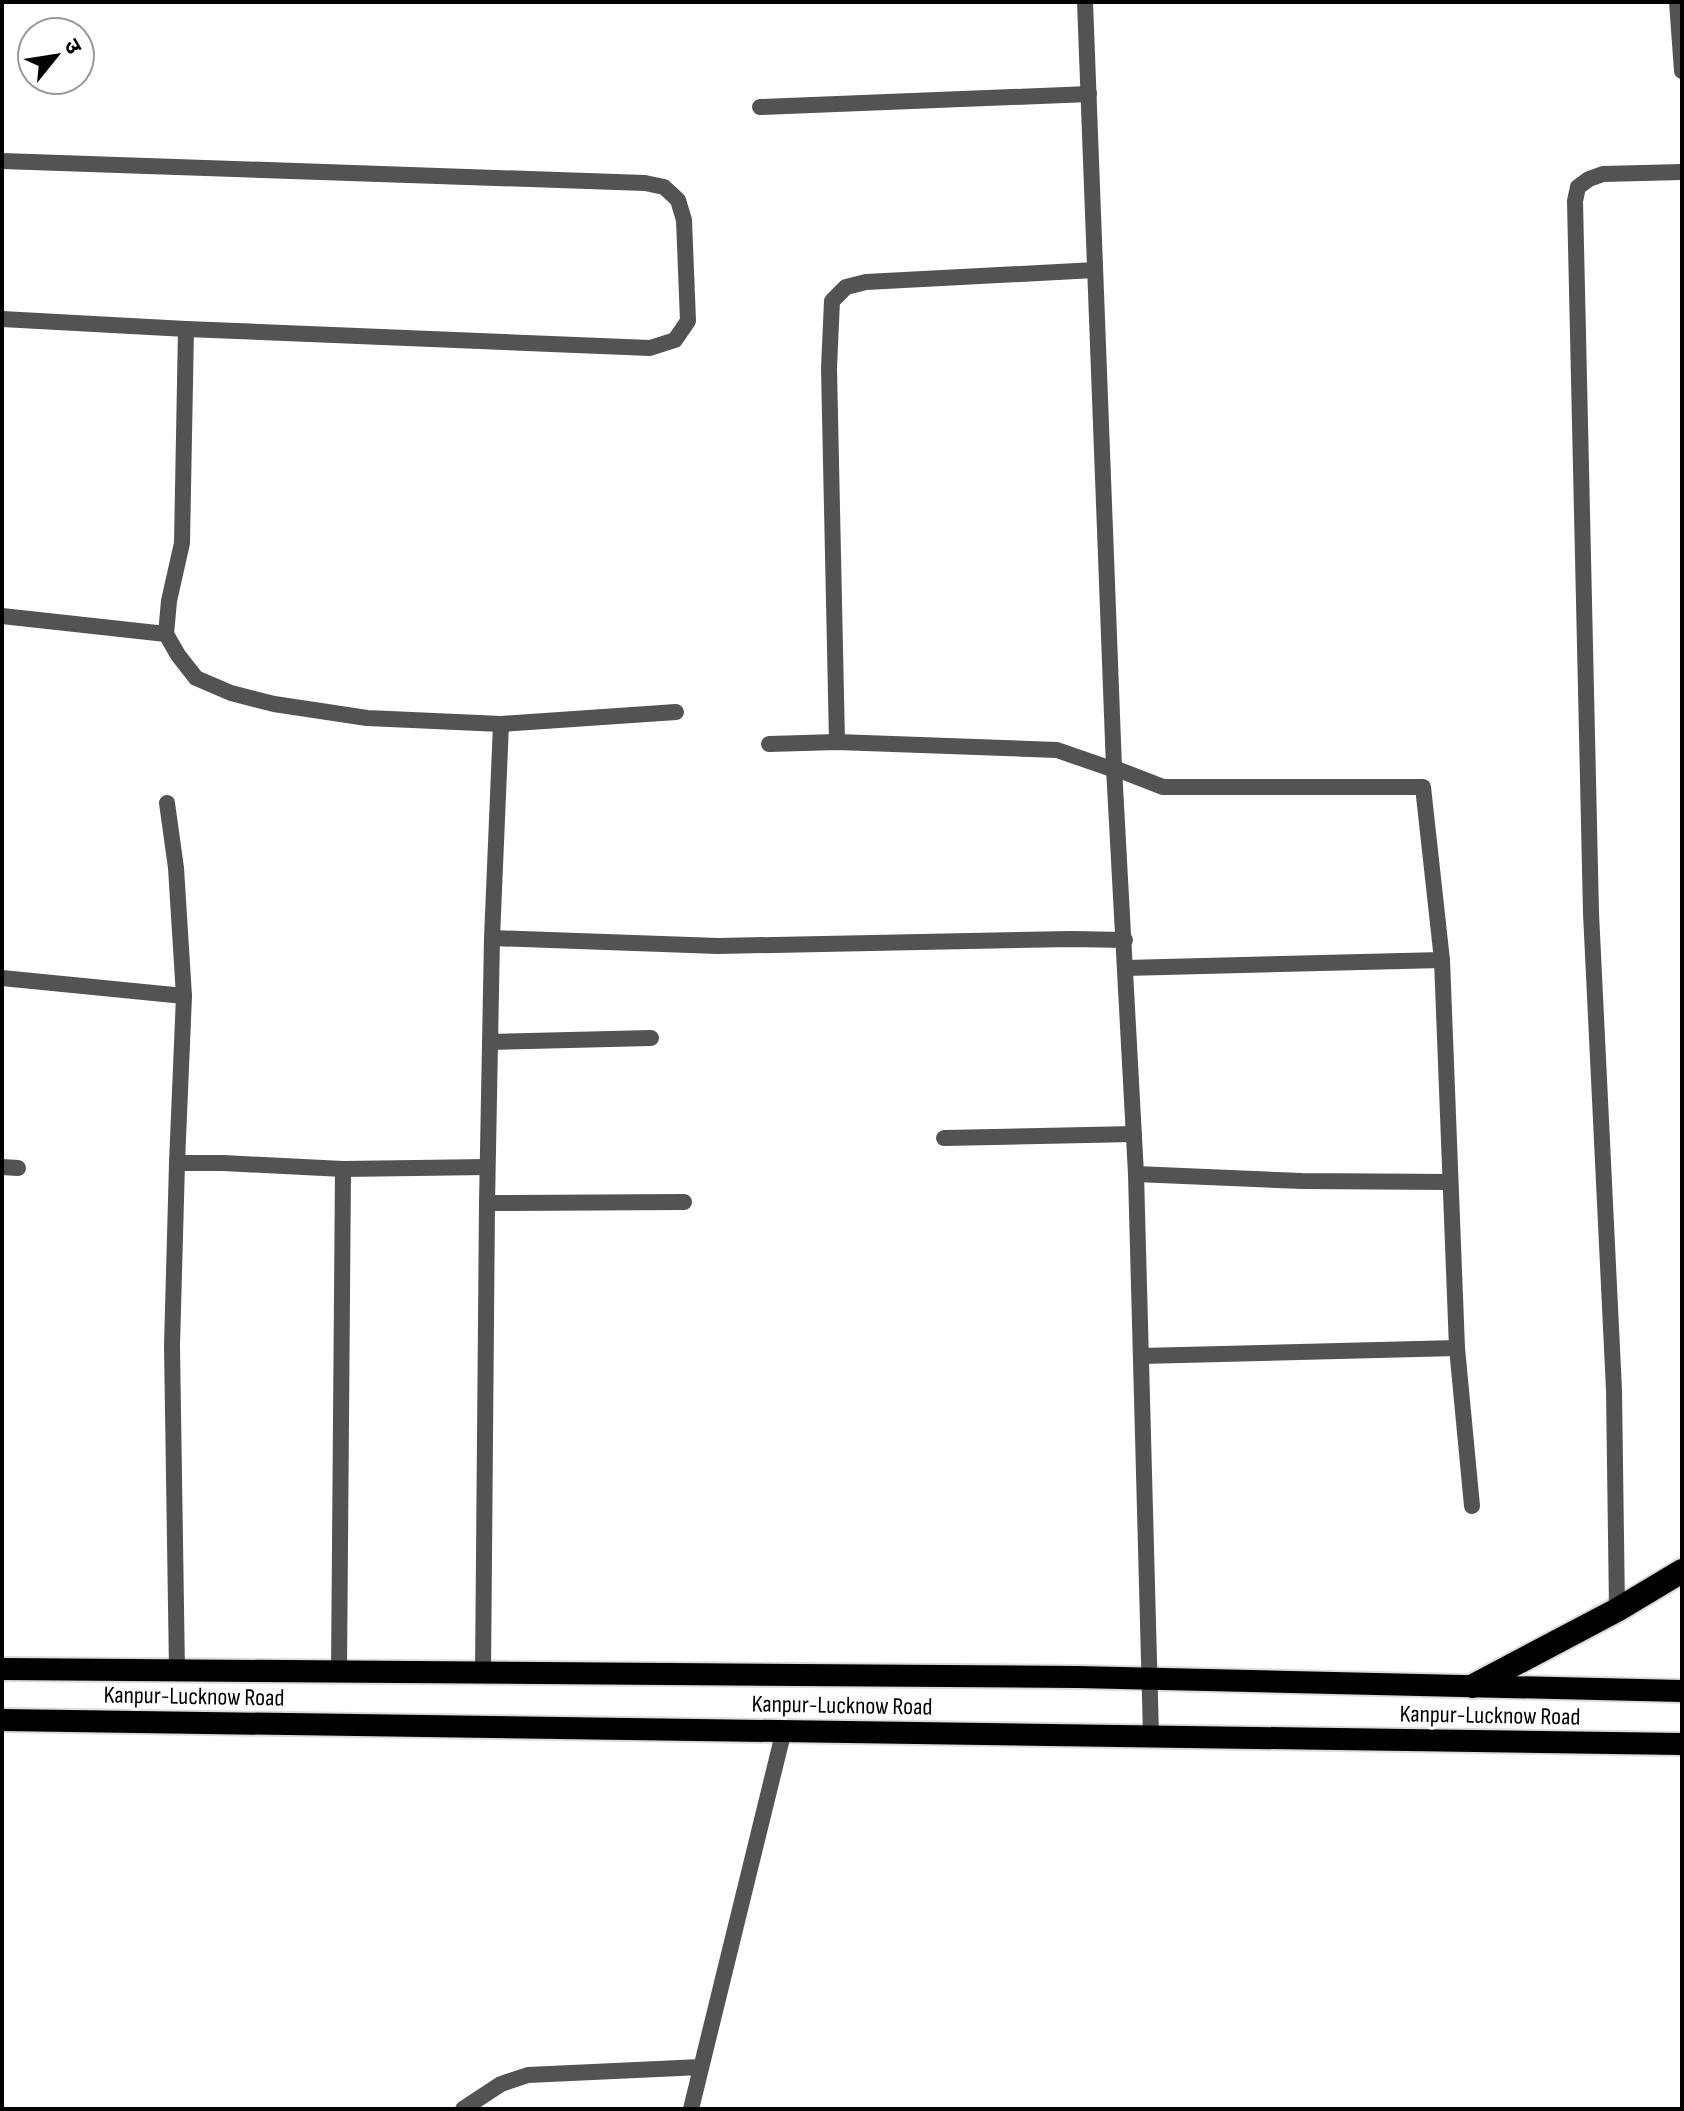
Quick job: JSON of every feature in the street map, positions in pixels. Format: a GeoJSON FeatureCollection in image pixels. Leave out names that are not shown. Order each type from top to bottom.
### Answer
{"type":"FeatureCollection","features":[{"type":"Feature","properties":{"kind":"highway"},"geometry":{"type":"LineString","coordinates":[[1473,1686],[1617,1610],[1682,1571]]}},
{"type":"Feature","properties":{"kind":"highway","name":"Kanpur-Lucknow Road"},"geometry":{"type":"LineString","coordinates":[[2,1669],[1149,1679],[1682,1691]]}},
{"type":"Feature","properties":{"kind":"highway","name":"Kanpur-Lucknow Road"},"geometry":{"type":"LineString","coordinates":[[2,1720],[1682,1744]]}},
{"type":"Feature","properties":{"kind":"street"},"geometry":{"type":"LineString","coordinates":[[1085,2],[1114,768],[1136,1174],[1151,1735]]}},
{"type":"Feature","properties":{"kind":"street"},"geometry":{"type":"LineString","coordinates":[[1677,2],[1682,71]]}},
{"type":"Feature","properties":{"kind":"street"},"geometry":{"type":"LineString","coordinates":[[760,107],[1089,94]]}},
{"type":"Feature","properties":{"kind":"street"},"geometry":{"type":"LineString","coordinates":[[2,161],[645,183],[664,187],[678,200],[684,220],[688,321],[675,340],[650,348],[2,319]]}},
{"type":"Feature","properties":{"kind":"street"},"geometry":{"type":"LineString","coordinates":[[1617,1610],[1614,1390],[1591,913],[1575,201],[1578,187],[1603,174],[1682,172]]}},
{"type":"Feature","properties":{"kind":"street"},"geometry":{"type":"LineString","coordinates":[[837,742],[829,368],[832,301],[846,287],[866,282],[1095,270]]}},
{"type":"Feature","properties":{"kind":"street"},"geometry":{"type":"LineString","coordinates":[[186,329],[182,543],[169,601],[166,634],[196,678],[231,693],[274,704],[367,718],[501,724],[676,712]]}},
{"type":"Feature","properties":{"kind":"street"},"geometry":{"type":"LineString","coordinates":[[2,616],[166,634]]}},
{"type":"Feature","properties":{"kind":"street"},"geometry":{"type":"LineString","coordinates":[[483,1674],[487,1167],[501,724]]}},
{"type":"Feature","properties":{"kind":"street"},"geometry":{"type":"LineString","coordinates":[[769,744],[837,742],[1057,750],[1163,787],[1423,787],[1442,960],[1457,1348],[1472,1506]]}},
{"type":"Feature","properties":{"kind":"street"},"geometry":{"type":"LineString","coordinates":[[167,803],[176,868],[184,996],[172,1346],[177,1671]]}},
{"type":"Feature","properties":{"kind":"street"},"geometry":{"type":"LineString","coordinates":[[492,938],[718,946],[1125,940]]}},
{"type":"Feature","properties":{"kind":"street"},"geometry":{"type":"LineString","coordinates":[[1125,968],[1442,960]]}},
{"type":"Feature","properties":{"kind":"street"},"geometry":{"type":"LineString","coordinates":[[2,978],[184,996]]}},
{"type":"Feature","properties":{"kind":"street"},"geometry":{"type":"LineString","coordinates":[[490,1042],[651,1038]]}},
{"type":"Feature","properties":{"kind":"street"},"geometry":{"type":"LineString","coordinates":[[944,1138],[1134,1134]]}},
{"type":"Feature","properties":{"kind":"street"},"geometry":{"type":"LineString","coordinates":[[177,1163],[343,1169],[487,1167]]}},
{"type":"Feature","properties":{"kind":"street"},"geometry":{"type":"LineString","coordinates":[[339,1672],[343,1169]]}},
{"type":"Feature","properties":{"kind":"street"},"geometry":{"type":"LineString","coordinates":[[1136,1174],[1302,1181],[1450,1182]]}},
{"type":"Feature","properties":{"kind":"street"},"geometry":{"type":"LineString","coordinates":[[487,1203],[684,1202]]}},
{"type":"Feature","properties":{"kind":"street"},"geometry":{"type":"LineString","coordinates":[[1141,1356],[1457,1348]]}},
{"type":"Feature","properties":{"kind":"street"},"geometry":{"type":"LineString","coordinates":[[691,2109],[784,1730]]}},
{"type":"Feature","properties":{"kind":"street"},"geometry":{"type":"LineString","coordinates":[[463,2109],[501,2084],[528,2075],[701,2067]]}}]}
